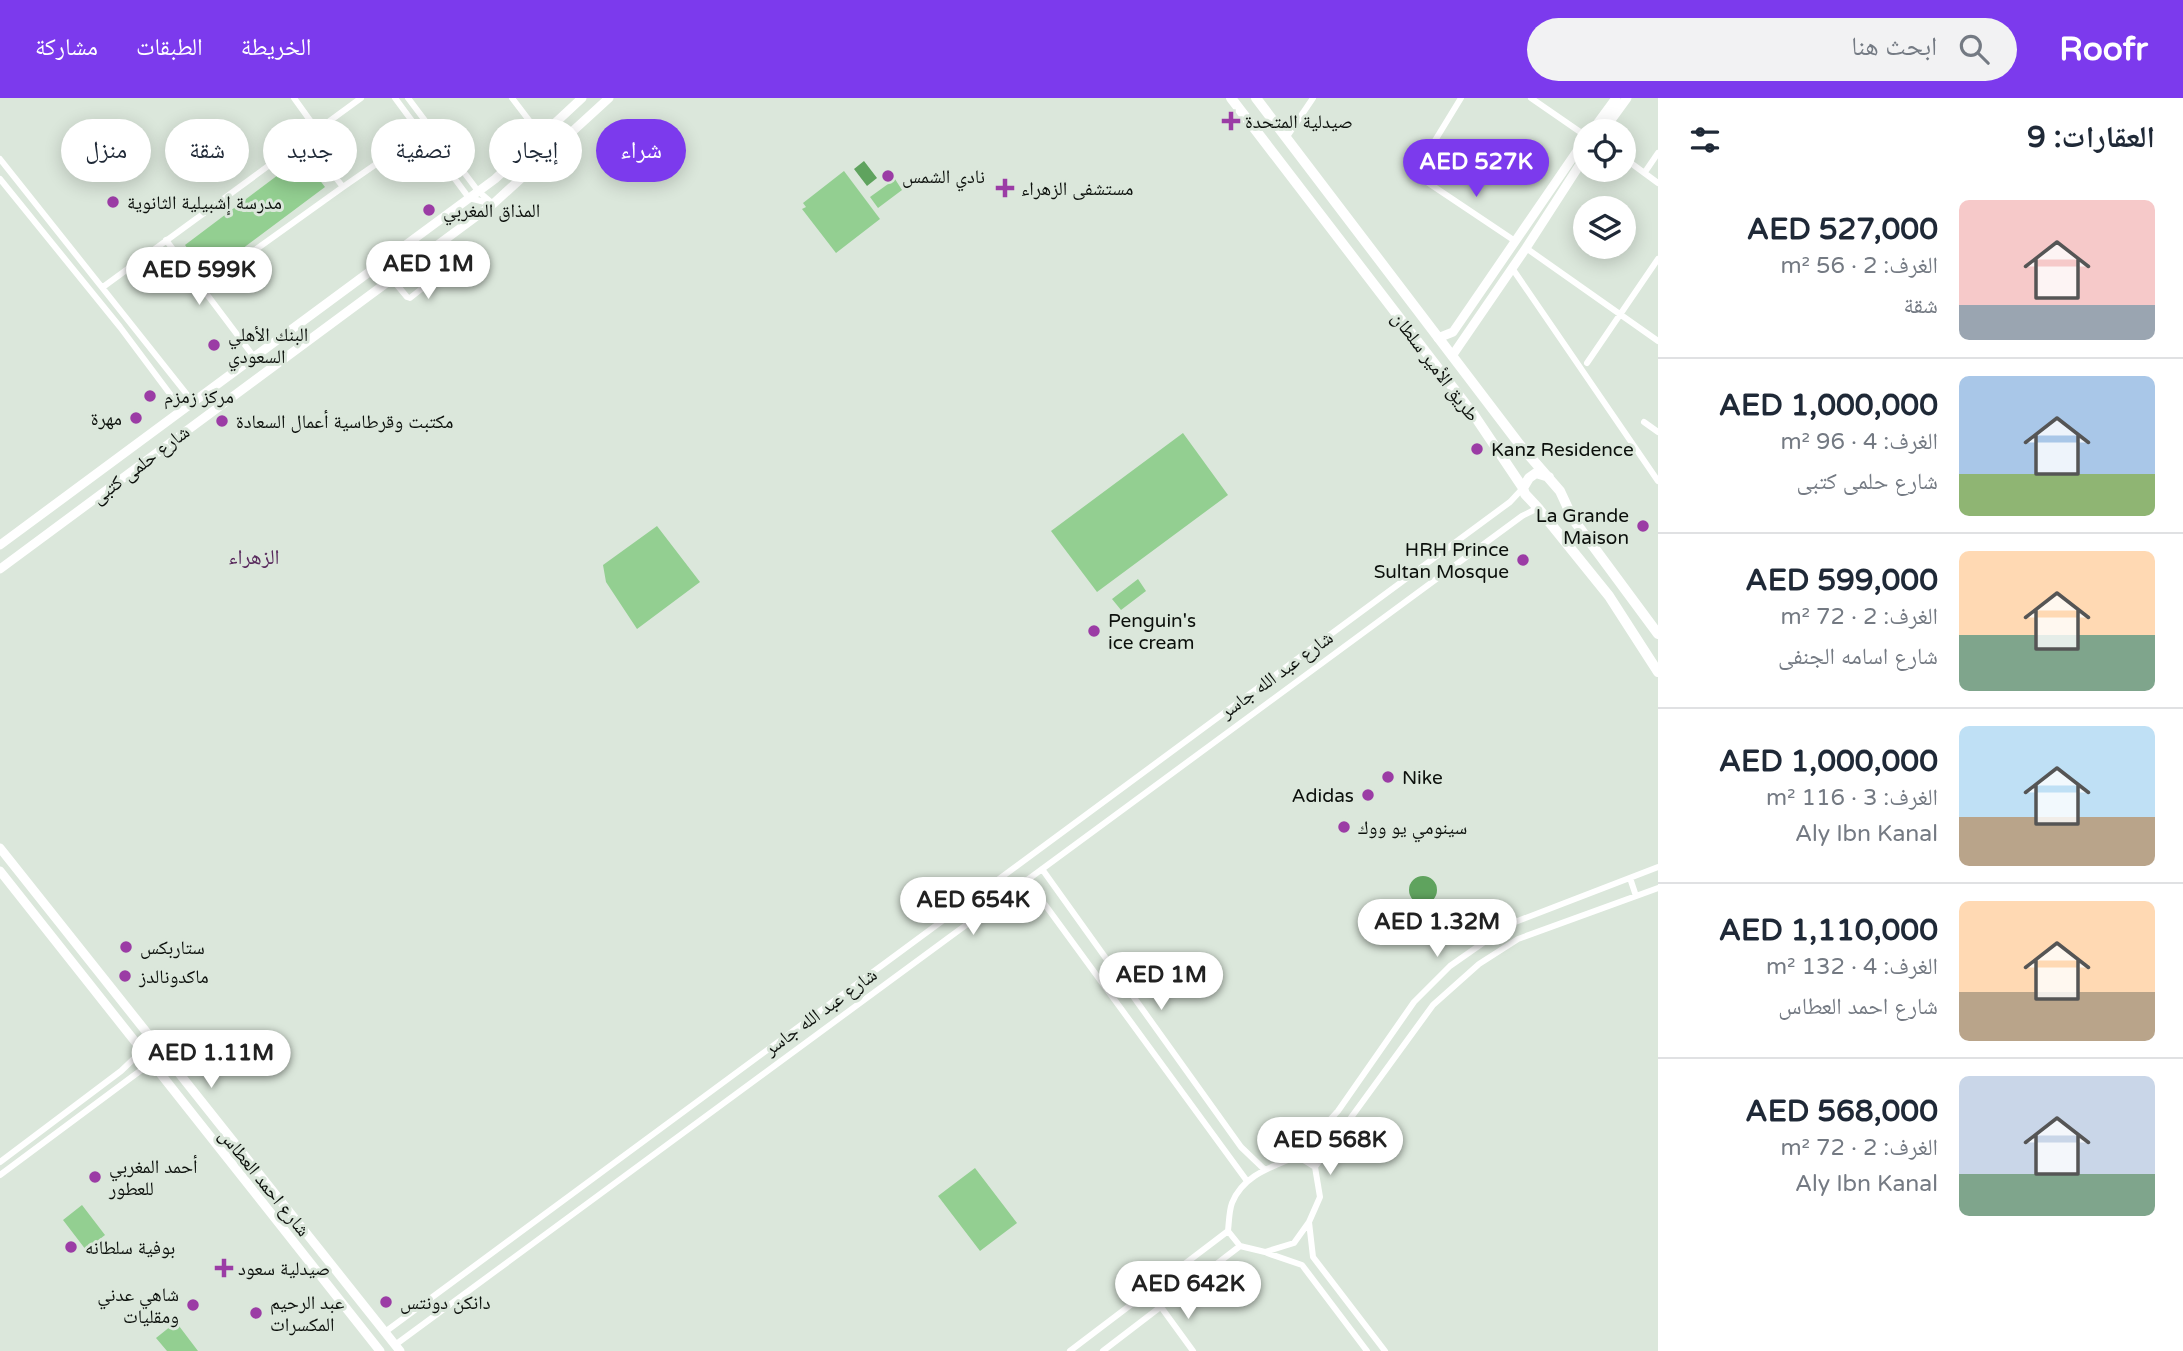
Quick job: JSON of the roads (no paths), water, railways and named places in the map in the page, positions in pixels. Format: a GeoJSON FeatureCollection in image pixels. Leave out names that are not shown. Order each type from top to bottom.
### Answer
{"type":"FeatureCollection","features":[{"type":"Feature","properties":{"kind":"main road","name":"طريق الأمير سلطان"},"geometry":{"type":"LineString","coordinates":[[1231,98],[1474,415],[1525,494],[1609,596],[1658,673]]}},
{"type":"Feature","properties":{"kind":"main road","name":"طريق الأمير سلطان"},"geometry":{"type":"LineString","coordinates":[[1256,98],[1520,445],[1560,491],[1573,519],[1658,634]]}},
{"type":"Feature","properties":{"kind":"main road"},"geometry":{"type":"LineString","coordinates":[[1523,488],[1536,473],[1549,477]]}},
{"type":"Feature","properties":{"kind":"street"},"geometry":{"type":"LineString","coordinates":[[294,98],[309,119]]}},
{"type":"Feature","properties":{"kind":"street"},"geometry":{"type":"LineString","coordinates":[[332,119],[361,98]]}},
{"type":"Feature","properties":{"kind":"street"},"geometry":{"type":"LineString","coordinates":[[395,98],[410,119]]}},
{"type":"Feature","properties":{"kind":"street"},"geometry":{"type":"LineString","coordinates":[[408,98],[478,191],[493,204]]}},
{"type":"Feature","properties":{"kind":"street"},"geometry":{"type":"LineString","coordinates":[[512,98],[528,119]]}},
{"type":"Feature","properties":{"kind":"street","name":"شارع حلمى كتبى"},"geometry":{"type":"LineString","coordinates":[[559,119],[582,98]]}},
{"type":"Feature","properties":{"kind":"street","name":"شارع حلمى كتبى"},"geometry":{"type":"LineString","coordinates":[[0,569],[493,204],[609,98]]}},
{"type":"Feature","properties":{"kind":"street"},"geometry":{"type":"LineString","coordinates":[[1286,138],[1313,98]]}},
{"type":"Feature","properties":{"kind":"street"},"geometry":{"type":"LineString","coordinates":[[1461,98],[1417,170],[1418,176],[1515,241]]}},
{"type":"Feature","properties":{"kind":"street"},"geometry":{"type":"LineString","coordinates":[[1531,98],[1573,128]]}},
{"type":"Feature","properties":{"kind":"street"},"geometry":{"type":"LineString","coordinates":[[1601,119],[1616,98]]}},
{"type":"Feature","properties":{"kind":"street"},"geometry":{"type":"LineString","coordinates":[[1611,119],[1627,98]]}},
{"type":"Feature","properties":{"kind":"street"},"geometry":{"type":"LineString","coordinates":[[1645,172],[1658,153]]}},
{"type":"Feature","properties":{"kind":"street"},"geometry":{"type":"LineString","coordinates":[[1438,338],[1453,332],[1573,156]]}},
{"type":"Feature","properties":{"kind":"street"},"geometry":{"type":"LineString","coordinates":[[0,159],[193,402]]}},
{"type":"Feature","properties":{"kind":"street"},"geometry":{"type":"LineString","coordinates":[[1636,166],[1658,183]]}},
{"type":"Feature","properties":{"kind":"street"},"geometry":{"type":"LineString","coordinates":[[202,288],[371,168]]}},
{"type":"Feature","properties":{"kind":"street"},"geometry":{"type":"LineString","coordinates":[[103,286],[263,169]]}},
{"type":"Feature","properties":{"kind":"street"},"geometry":{"type":"LineString","coordinates":[[1452,356],[1573,175]]}},
{"type":"Feature","properties":{"kind":"street"},"geometry":{"type":"LineString","coordinates":[[0,179],[183,410]]}},
{"type":"Feature","properties":{"kind":"street"},"geometry":{"type":"LineString","coordinates":[[339,182],[343,187]]}},
{"type":"Feature","properties":{"kind":"street"},"geometry":{"type":"LineString","coordinates":[[457,182],[469,198],[493,204]]}},
{"type":"Feature","properties":{"kind":"street","name":"شارع حلمى كتبى"},"geometry":{"type":"LineString","coordinates":[[0,545],[491,182]]}},
{"type":"Feature","properties":{"kind":"street"},"geometry":{"type":"LineString","coordinates":[[47,237],[56,236],[57,228]]}},
{"type":"Feature","properties":{"kind":"street"},"geometry":{"type":"LineString","coordinates":[[166,240],[254,357]]}},
{"type":"Feature","properties":{"kind":"street"},"geometry":{"type":"LineString","coordinates":[[1526,248],[1658,341]]}},
{"type":"Feature","properties":{"kind":"street"},"geometry":{"type":"LineString","coordinates":[[69,263],[70,258],[79,257]]}},
{"type":"Feature","properties":{"kind":"street"},"geometry":{"type":"LineString","coordinates":[[1587,363],[1658,259]]}},
{"type":"Feature","properties":{"kind":"street"},"geometry":{"type":"LineString","coordinates":[[391,279],[410,298],[430,282],[414,262]]}},
{"type":"Feature","properties":{"kind":"street"},"geometry":{"type":"LineString","coordinates":[[1512,268],[1658,481]]}},
{"type":"Feature","properties":{"kind":"street"},"geometry":{"type":"LineString","coordinates":[[1644,422],[1658,432]]}},
{"type":"Feature","properties":{"kind":"street","name":"شارع عبد الله جاسر"},"geometry":{"type":"LineString","coordinates":[[385,1332],[1510,502],[1523,488]]}},
{"type":"Feature","properties":{"kind":"street","name":"شارع عبد الله جاسر"},"geometry":{"type":"LineString","coordinates":[[398,1348],[594,1199],[1149,790],[1522,516],[1538,508]]}},
{"type":"Feature","properties":{"kind":"street"},"geometry":{"type":"LineString","coordinates":[[1138,777],[1149,790]]}},
{"type":"Feature","properties":{"kind":"street","name":"شارع احمد العطاس"},"geometry":{"type":"LineString","coordinates":[[0,848],[398,1348]]}},
{"type":"Feature","properties":{"kind":"street"},"geometry":{"type":"LineString","coordinates":[[1070,1351],[1228,1231],[1233,1203],[1247,1181],[1297,1156],[1343,1103],[1414,1002],[1450,966],[1510,924],[1658,867]]}},
{"type":"Feature","properties":{"kind":"street"},"geometry":{"type":"LineString","coordinates":[[1042,869],[1241,1147],[1265,1170]]}},
{"type":"Feature","properties":{"kind":"street","name":"شارع احمد العطاس"},"geometry":{"type":"LineString","coordinates":[[0,871],[380,1351]]}},
{"type":"Feature","properties":{"kind":"street"},"geometry":{"type":"LineString","coordinates":[[1630,878],[1636,896]]}},
{"type":"Feature","properties":{"kind":"street"},"geometry":{"type":"LineString","coordinates":[[1027,880],[1247,1181]]}},
{"type":"Feature","properties":{"kind":"street"},"geometry":{"type":"LineString","coordinates":[[1265,1252],[1294,1243],[1309,1222],[1320,1197],[1315,1167],[1433,1005],[1488,958],[1518,939],[1658,888]]}},
{"type":"Feature","properties":{"kind":"street"},"geometry":{"type":"LineString","coordinates":[[1546,910],[1553,926]]}},
{"type":"Feature","properties":{"kind":"street"},"geometry":{"type":"LineString","coordinates":[[1479,946],[1488,958]]}},
{"type":"Feature","properties":{"kind":"street"},"geometry":{"type":"LineString","coordinates":[[1438,978],[1449,991]]}},
{"type":"Feature","properties":{"kind":"street"},"geometry":{"type":"LineString","coordinates":[[1391,1035],[1404,1044]]}},
{"type":"Feature","properties":{"kind":"street"},"geometry":{"type":"LineString","coordinates":[[0,1162],[121,1071],[142,1051]]}},
{"type":"Feature","properties":{"kind":"street"},"geometry":{"type":"LineString","coordinates":[[0,1175],[152,1062]]}},
{"type":"Feature","properties":{"kind":"street"},"geometry":{"type":"LineString","coordinates":[[1343,1103],[1355,1112]]}},
{"type":"Feature","properties":{"kind":"street"},"geometry":{"type":"LineString","coordinates":[[1297,1156],[1315,1167]]}},
{"type":"Feature","properties":{"kind":"street"},"geometry":{"type":"LineString","coordinates":[[586,1184],[594,1199]]}},
{"type":"Feature","properties":{"kind":"street"},"geometry":{"type":"LineString","coordinates":[[1309,1222],[1312,1256],[1385,1351]]}},
{"type":"Feature","properties":{"kind":"street"},"geometry":{"type":"LineString","coordinates":[[1228,1231],[1240,1246],[1302,1265],[1366,1349],[1377,1340]]}},
{"type":"Feature","properties":{"kind":"street"},"geometry":{"type":"LineString","coordinates":[[1103,1351],[1240,1246]]}},
{"type":"Feature","properties":{"kind":"street"},"geometry":{"type":"LineString","coordinates":[[1161,1307],[1193,1351]]}},
{"type":"Feature","properties":{"kind":"place","name":"صيدلية المتحدة"},"geometry":{"type":"Point","coordinates":[1231,121]}},
{"type":"Feature","properties":{"kind":"place","name":"نادي الشمس"},"geometry":{"type":"Point","coordinates":[888,176]}},
{"type":"Feature","properties":{"kind":"place","name":"مستشفى الزهراء"},"geometry":{"type":"Point","coordinates":[1005,188]}},
{"type":"Feature","properties":{"kind":"place","name":"مدرسة إشبيلية الثانوية"},"geometry":{"type":"Point","coordinates":[113,202]}},
{"type":"Feature","properties":{"kind":"place","name":"المذاق المغربي"},"geometry":{"type":"Point","coordinates":[429,210]}},
{"type":"Feature","properties":{"kind":"place","name":"البنك الأهلي السعودي"},"geometry":{"type":"Point","coordinates":[214,345]}},
{"type":"Feature","properties":{"kind":"place","name":"مركز زمزم"},"geometry":{"type":"Point","coordinates":[150,396]}},
{"type":"Feature","properties":{"kind":"place","name":"مهرة"},"geometry":{"type":"Point","coordinates":[136,418]}},
{"type":"Feature","properties":{"kind":"place","name":"مكتبت وقرطاسية أعمال السعادة"},"geometry":{"type":"Point","coordinates":[222,421]}},
{"type":"Feature","properties":{"kind":"place","name":"Kanz Residence"},"geometry":{"type":"Point","coordinates":[1477,449]}},
{"type":"Feature","properties":{"kind":"place","name":"La Grande Maison"},"geometry":{"type":"Point","coordinates":[1643,526]}},
{"type":"Feature","properties":{"kind":"place","name":"HRH Prince Sultan Mosque"},"geometry":{"type":"Point","coordinates":[1523,560]}},
{"type":"Feature","properties":{"kind":"place","name":"Penguin's ice cream"},"geometry":{"type":"Point","coordinates":[1094,631]}},
{"type":"Feature","properties":{"kind":"place","name":"Nike"},"geometry":{"type":"Point","coordinates":[1388,777]}},
{"type":"Feature","properties":{"kind":"place","name":"Adidas"},"geometry":{"type":"Point","coordinates":[1368,795]}},
{"type":"Feature","properties":{"kind":"place","name":"سينومي يو ووك"},"geometry":{"type":"Point","coordinates":[1344,827]}},
{"type":"Feature","properties":{"kind":"place","name":"ستاربكس"},"geometry":{"type":"Point","coordinates":[126,947]}},
{"type":"Feature","properties":{"kind":"place","name":"ماكدونالدز"},"geometry":{"type":"Point","coordinates":[125,976]}},
{"type":"Feature","properties":{"kind":"place","name":"أحمد المغربي للعطور"},"geometry":{"type":"Point","coordinates":[95,1177]}},
{"type":"Feature","properties":{"kind":"place","name":"بوفية سلطانه"},"geometry":{"type":"Point","coordinates":[71,1247]}},
{"type":"Feature","properties":{"kind":"place","name":"صيدلية سعود"},"geometry":{"type":"Point","coordinates":[224,1268]}},
{"type":"Feature","properties":{"kind":"place","name":"دانكن دونتس"},"geometry":{"type":"Point","coordinates":[386,1302]}},
{"type":"Feature","properties":{"kind":"place","name":"شاهي عدني ومقليات"},"geometry":{"type":"Point","coordinates":[193,1305]}},
{"type":"Feature","properties":{"kind":"place","name":"عبد الرحيم المكسرات"},"geometry":{"type":"Point","coordinates":[256,1313]}},
{"type":"Feature","properties":{"kind":"district","name":"الزهراء"},"geometry":{"type":"Point","coordinates":[254,557]}}]}
